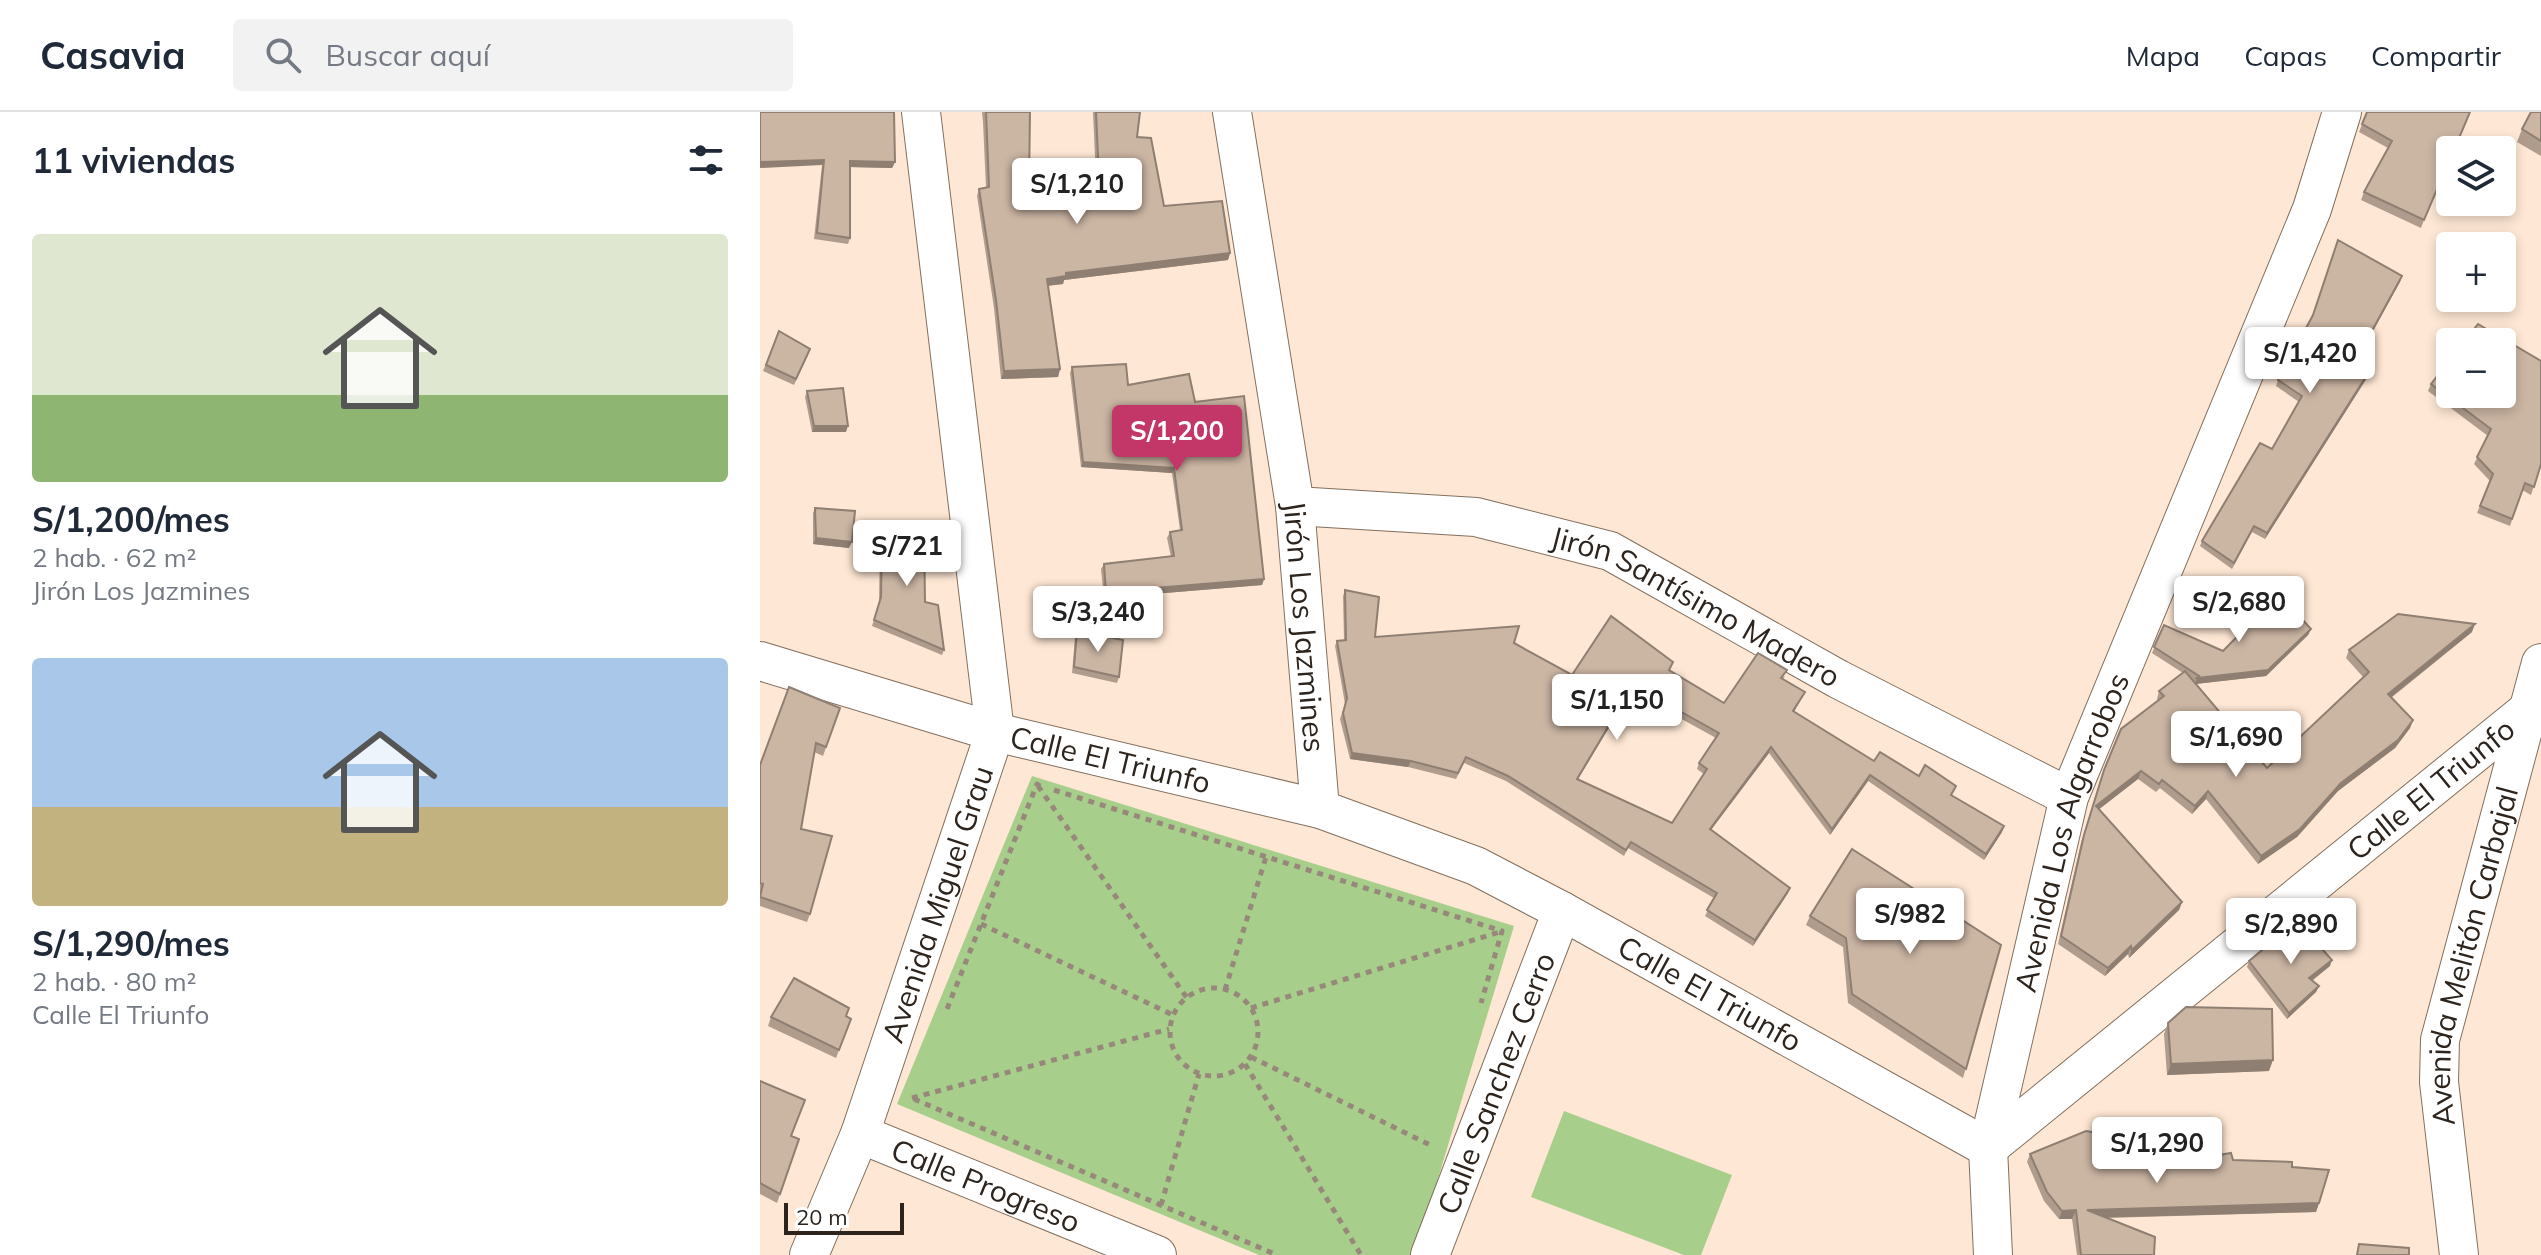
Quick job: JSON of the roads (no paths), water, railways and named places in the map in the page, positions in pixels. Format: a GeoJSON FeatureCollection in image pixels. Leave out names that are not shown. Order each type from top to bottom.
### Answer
{"type":"FeatureCollection","features":[{"type":"Feature","properties":{"kind":"street","name":"Avenida Miguel Grau"},"geometry":{"type":"LineString","coordinates":[[809,1255],[860,1134],[995,732],[921,112]]}},
{"type":"Feature","properties":{"kind":"street","name":"Jirón Los Jazmines"},"geometry":{"type":"LineString","coordinates":[[1232,112],[1295,506],[1320,809]]}},
{"type":"Feature","properties":{"kind":"street","name":"Avenida Los Algarrobos"},"geometry":{"type":"LineString","coordinates":[[1993,1255],[1988,1148],[2069,797],[2312,209],[2342,112]]}},
{"type":"Feature","properties":{"kind":"street","name":"Jirón Santísimo Madero"},"geometry":{"type":"LineString","coordinates":[[1295,506],[1476,517],[1610,551],[1838,679],[2069,797]]}},
{"type":"Feature","properties":{"kind":"street","name":"Calle El Triunfo"},"geometry":{"type":"LineString","coordinates":[[760,661],[995,732],[1320,809],[1476,866],[1988,1148],[2528,710]]}},
{"type":"Feature","properties":{"kind":"street","name":"Avenida Melitón Carbajal"},"geometry":{"type":"LineString","coordinates":[[2459,1255],[2439,1082],[2440,1040],[2541,663]]}},
{"type":"Feature","properties":{"kind":"street","name":"Calle Sanchez Cerro"},"geometry":{"type":"LineString","coordinates":[[1430,1255],[1562,911]]}},
{"type":"Feature","properties":{"kind":"street","name":"Calle Progreso"},"geometry":{"type":"LineString","coordinates":[[860,1134],[1157,1255]]}}]}
